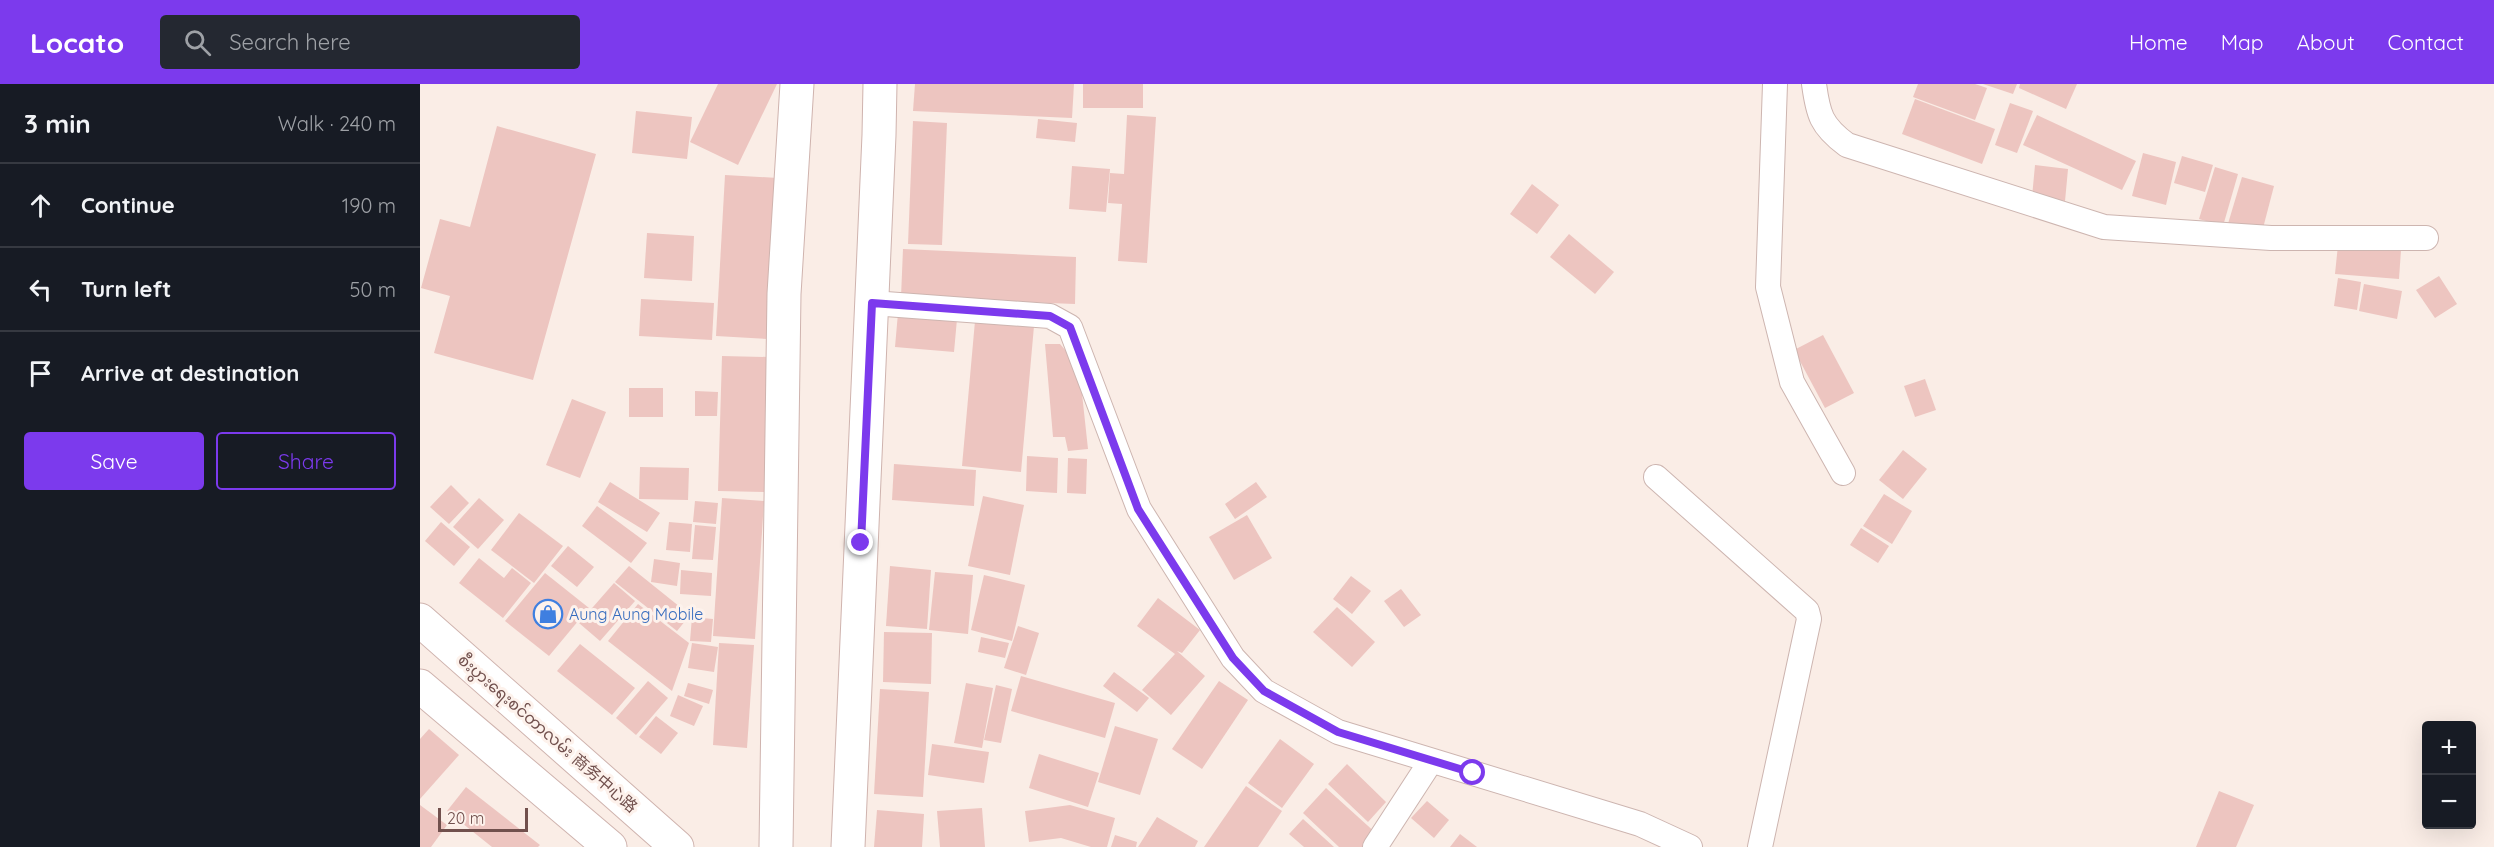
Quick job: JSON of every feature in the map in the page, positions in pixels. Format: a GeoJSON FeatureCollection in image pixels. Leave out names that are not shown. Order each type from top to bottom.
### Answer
{"type":"FeatureCollection","features":[{"type":"Feature","properties":{"kind":"main road"},"geometry":{"type":"LineString","coordinates":[[776,847],[784,294],[797,84]]}},
{"type":"Feature","properties":{"kind":"main road"},"geometry":{"type":"LineString","coordinates":[[848,847],[880,84]]}},
{"type":"Feature","properties":{"kind":"main road","name":"စီးပွားရေးစင်တာလမ်း 商务中心路"},"geometry":{"type":"LineString","coordinates":[[420,620],[677,847]]}},
{"type":"Feature","properties":{"kind":"main road"},"geometry":{"type":"LineString","coordinates":[[420,686],[610,847]]}},
{"type":"Feature","properties":{"kind":"street"},"geometry":{"type":"LineString","coordinates":[[1775,84],[1768,287],[1792,382],[1843,473]]}},
{"type":"Feature","properties":{"kind":"street"},"geometry":{"type":"LineString","coordinates":[[1814,84],[1818,111],[1829,132],[1847,145],[2104,227],[2271,238],[2426,238]]}},
{"type":"Feature","properties":{"kind":"street"},"geometry":{"type":"LineString","coordinates":[[872,303],[1050,316],[1070,327],[1138,509],[1233,658],[1264,691],[1338,732],[1640,824],[1690,847]]}},
{"type":"Feature","properties":{"kind":"street"},"geometry":{"type":"LineString","coordinates":[[1656,477],[1807,610],[1809,619],[1760,847]]}},
{"type":"Feature","properties":{"kind":"street"},"geometry":{"type":"LineString","coordinates":[[1375,847],[1431,761]]}},
{"type":"Feature","properties":{"kind":"building"},"geometry":{"type":"Polygon","coordinates":[[[718,84],[777,84],[738,165],[690,142],[718,84]]]}},
{"type":"Feature","properties":{"kind":"building"},"geometry":{"type":"Polygon","coordinates":[[[915,84],[1074,84],[1072,118],[913,111],[915,84]]]}},
{"type":"Feature","properties":{"kind":"building"},"geometry":{"type":"Polygon","coordinates":[[[1083,84],[1143,84],[1143,108],[1083,108],[1083,84]]]}},
{"type":"Feature","properties":{"kind":"building"},"geometry":{"type":"Polygon","coordinates":[[[1918,84],[1975,84],[1987,88],[1975,120],[1913,97],[1918,84]]]}},
{"type":"Feature","properties":{"kind":"building"},"geometry":{"type":"Polygon","coordinates":[[[1983,84],[2017,84],[2013,94],[1983,84]]]}},
{"type":"Feature","properties":{"kind":"building"},"geometry":{"type":"Polygon","coordinates":[[[2020,84],[2077,84],[2066,109],[2019,88],[2020,84]]]}},
{"type":"Feature","properties":{"kind":"building"},"geometry":{"type":"Polygon","coordinates":[[[1915,99],[1995,129],[1982,164],[1902,134],[1915,99]]]}},
{"type":"Feature","properties":{"kind":"building"},"geometry":{"type":"Polygon","coordinates":[[[2010,103],[2033,111],[2017,153],[1995,145],[2010,103]]]}},
{"type":"Feature","properties":{"kind":"building"},"geometry":{"type":"Polygon","coordinates":[[[636,111],[692,117],[687,159],[632,153],[636,111]]]}},
{"type":"Feature","properties":{"kind":"building"},"geometry":{"type":"Polygon","coordinates":[[[1127,115],[1156,117],[1147,263],[1118,261],[1122,204],[1108,203],[1110,173],[1124,174],[1127,115]]]}},
{"type":"Feature","properties":{"kind":"building"},"geometry":{"type":"Polygon","coordinates":[[[2037,115],[2136,161],[2122,190],[2023,145],[2037,115]]]}},
{"type":"Feature","properties":{"kind":"building"},"geometry":{"type":"Polygon","coordinates":[[[1038,119],[1077,123],[1075,142],[1036,138],[1038,119]]]}},
{"type":"Feature","properties":{"kind":"building"},"geometry":{"type":"Polygon","coordinates":[[[913,121],[947,123],[942,245],[908,244],[913,121]]]}},
{"type":"Feature","properties":{"kind":"building"},"geometry":{"type":"Polygon","coordinates":[[[497,126],[596,154],[533,380],[434,353],[450,296],[421,288],[440,219],[470,227],[497,126]]]}},
{"type":"Feature","properties":{"kind":"building"},"geometry":{"type":"Polygon","coordinates":[[[2143,153],[2176,162],[2166,205],[2132,196],[2143,153]]]}},
{"type":"Feature","properties":{"kind":"building"},"geometry":{"type":"Polygon","coordinates":[[[2182,156],[2213,165],[2205,192],[2174,183],[2182,156]]]}},
{"type":"Feature","properties":{"kind":"building"},"geometry":{"type":"Polygon","coordinates":[[[2035,165],[2068,169],[2065,201],[2032,197],[2035,165]]]}},
{"type":"Feature","properties":{"kind":"building"},"geometry":{"type":"Polygon","coordinates":[[[1072,166],[1110,169],[1106,212],[1069,209],[1072,166]]]}},
{"type":"Feature","properties":{"kind":"building"},"geometry":{"type":"Polygon","coordinates":[[[2215,167],[2238,174],[2223,226],[2199,219],[2215,167]]]}},
{"type":"Feature","properties":{"kind":"building"},"geometry":{"type":"Polygon","coordinates":[[[725,175],[778,178],[768,339],[716,336],[725,175]]]}},
{"type":"Feature","properties":{"kind":"building"},"geometry":{"type":"Polygon","coordinates":[[[2242,177],[2274,186],[2262,232],[2227,227],[2242,177]]]}},
{"type":"Feature","properties":{"kind":"building"},"geometry":{"type":"Polygon","coordinates":[[[1532,184],[1559,205],[1537,234],[1510,214],[1532,184]]]}},
{"type":"Feature","properties":{"kind":"building"},"geometry":{"type":"Polygon","coordinates":[[[647,233],[694,236],[692,281],[644,278],[647,233]]]}},
{"type":"Feature","properties":{"kind":"building"},"geometry":{"type":"Polygon","coordinates":[[[1569,234],[1614,272],[1595,294],[1550,257],[1569,234]]]}},
{"type":"Feature","properties":{"kind":"building"},"geometry":{"type":"Polygon","coordinates":[[[2338,245],[2401,250],[2399,279],[2335,274],[2338,245]]]}},
{"type":"Feature","properties":{"kind":"building"},"geometry":{"type":"Polygon","coordinates":[[[903,249],[1076,257],[1075,304],[901,297],[903,249]]]}},
{"type":"Feature","properties":{"kind":"building"},"geometry":{"type":"Polygon","coordinates":[[[2439,276],[2457,304],[2435,318],[2416,290],[2439,276]]]}},
{"type":"Feature","properties":{"kind":"building"},"geometry":{"type":"Polygon","coordinates":[[[2338,278],[2361,282],[2357,310],[2334,306],[2338,278]]]}},
{"type":"Feature","properties":{"kind":"building"},"geometry":{"type":"Polygon","coordinates":[[[2364,284],[2402,291],[2397,319],[2359,311],[2364,284]]]}},
{"type":"Feature","properties":{"kind":"building"},"geometry":{"type":"Polygon","coordinates":[[[641,299],[714,303],[712,340],[639,336],[641,299]]]}},
{"type":"Feature","properties":{"kind":"building"},"geometry":{"type":"Polygon","coordinates":[[[898,313],[957,319],[954,352],[895,347],[898,313]]]}},
{"type":"Feature","properties":{"kind":"building"},"geometry":{"type":"Polygon","coordinates":[[[975,321],[1034,326],[1021,472],[962,466],[975,321]]]}},
{"type":"Feature","properties":{"kind":"building"},"geometry":{"type":"Polygon","coordinates":[[[1823,335],[1854,393],[1825,408],[1794,350],[1823,335]]]}},
{"type":"Feature","properties":{"kind":"building"},"geometry":{"type":"Polygon","coordinates":[[[1045,344],[1060,344],[1079,366],[1088,449],[1068,451],[1065,437],[1053,437],[1045,344]]]}},
{"type":"Feature","properties":{"kind":"building"},"geometry":{"type":"Polygon","coordinates":[[[722,356],[770,357],[767,492],[718,491],[722,356]]]}},
{"type":"Feature","properties":{"kind":"building"},"geometry":{"type":"Polygon","coordinates":[[[1925,379],[1936,410],[1915,417],[1904,386],[1925,379]]]}},
{"type":"Feature","properties":{"kind":"building"},"geometry":{"type":"Polygon","coordinates":[[[629,388],[663,388],[663,417],[629,417],[629,388]]]}},
{"type":"Feature","properties":{"kind":"building"},"geometry":{"type":"Polygon","coordinates":[[[695,391],[718,392],[717,416],[695,416],[695,391]]]}},
{"type":"Feature","properties":{"kind":"building"},"geometry":{"type":"Polygon","coordinates":[[[572,399],[606,412],[580,478],[546,465],[572,399]]]}},
{"type":"Feature","properties":{"kind":"building"},"geometry":{"type":"Polygon","coordinates":[[[1903,450],[1927,469],[1903,499],[1879,480],[1903,450]]]}},
{"type":"Feature","properties":{"kind":"building"},"geometry":{"type":"Polygon","coordinates":[[[1027,456],[1058,458],[1057,493],[1026,491],[1027,456]]]}},
{"type":"Feature","properties":{"kind":"building"},"geometry":{"type":"Polygon","coordinates":[[[1068,458],[1087,459],[1086,494],[1067,493],[1068,458]]]}},
{"type":"Feature","properties":{"kind":"building"},"geometry":{"type":"Polygon","coordinates":[[[894,464],[976,470],[974,506],[892,500],[894,464]]]}},
{"type":"Feature","properties":{"kind":"building"},"geometry":{"type":"Polygon","coordinates":[[[640,467],[689,468],[688,500],[639,499],[640,467]]]}},
{"type":"Feature","properties":{"kind":"building"},"geometry":{"type":"Polygon","coordinates":[[[610,482],[660,513],[647,532],[598,502],[610,482]]]}},
{"type":"Feature","properties":{"kind":"building"},"geometry":{"type":"Polygon","coordinates":[[[1256,482],[1267,497],[1235,519],[1225,504],[1256,482]]]}},
{"type":"Feature","properties":{"kind":"building"},"geometry":{"type":"Polygon","coordinates":[[[451,485],[469,503],[449,524],[430,507],[451,485]]]}},
{"type":"Feature","properties":{"kind":"building"},"geometry":{"type":"Polygon","coordinates":[[[1884,494],[1912,511],[1892,544],[1863,526],[1884,494]]]}},
{"type":"Feature","properties":{"kind":"building"},"geometry":{"type":"Polygon","coordinates":[[[983,496],[1024,505],[1010,575],[968,566],[983,496]]]}},
{"type":"Feature","properties":{"kind":"building"},"geometry":{"type":"Polygon","coordinates":[[[479,498],[504,520],[478,549],[453,527],[479,498]]]}},
{"type":"Feature","properties":{"kind":"building"},"geometry":{"type":"Polygon","coordinates":[[[722,498],[764,501],[755,639],[713,636],[722,498]]]}},
{"type":"Feature","properties":{"kind":"building"},"geometry":{"type":"Polygon","coordinates":[[[695,501],[718,503],[716,524],[693,522],[695,501]]]}},
{"type":"Feature","properties":{"kind":"building"},"geometry":{"type":"Polygon","coordinates":[[[597,506],[647,543],[631,563],[582,526],[597,506]]]}},
{"type":"Feature","properties":{"kind":"building"},"geometry":{"type":"Polygon","coordinates":[[[519,513],[563,546],[534,583],[491,550],[519,513]]]}},
{"type":"Feature","properties":{"kind":"building"},"geometry":{"type":"Polygon","coordinates":[[[1247,515],[1272,558],[1234,580],[1209,537],[1247,515]]]}},
{"type":"Feature","properties":{"kind":"building"},"geometry":{"type":"Polygon","coordinates":[[[441,522],[470,547],[454,566],[425,541],[441,522]]]}},
{"type":"Feature","properties":{"kind":"building"},"geometry":{"type":"Polygon","coordinates":[[[669,522],[692,524],[690,552],[666,550],[669,522]]]}},
{"type":"Feature","properties":{"kind":"building"},"geometry":{"type":"Polygon","coordinates":[[[695,525],[716,527],[713,560],[692,559],[695,525]]]}},
{"type":"Feature","properties":{"kind":"building"},"geometry":{"type":"Polygon","coordinates":[[[1861,528],[1889,546],[1878,563],[1850,545],[1861,528]]]}},
{"type":"Feature","properties":{"kind":"building"},"geometry":{"type":"Polygon","coordinates":[[[568,546],[594,567],[577,587],[551,566],[568,546]]]}},
{"type":"Feature","properties":{"kind":"building"},"geometry":{"type":"Polygon","coordinates":[[[479,558],[504,578],[512,568],[531,583],[503,618],[459,583],[479,558]]]}},
{"type":"Feature","properties":{"kind":"building"},"geometry":{"type":"Polygon","coordinates":[[[654,559],[680,563],[677,586],[651,582],[654,559]]]}},
{"type":"Feature","properties":{"kind":"building"},"geometry":{"type":"Polygon","coordinates":[[[629,566],[690,615],[677,631],[615,582],[629,566]]]}},
{"type":"Feature","properties":{"kind":"building"},"geometry":{"type":"Polygon","coordinates":[[[890,566],[931,570],[927,629],[886,626],[890,566]]]}},
{"type":"Feature","properties":{"kind":"building"},"geometry":{"type":"Polygon","coordinates":[[[681,570],[712,573],[711,596],[680,594],[681,570]]]}},
{"type":"Feature","properties":{"kind":"building"},"geometry":{"type":"Polygon","coordinates":[[[935,572],[973,575],[968,634],[929,630],[935,572]]]}},
{"type":"Feature","properties":{"kind":"building"},"geometry":{"type":"Polygon","coordinates":[[[545,573],[589,608],[549,656],[505,621],[545,573]]]}},
{"type":"Feature","properties":{"kind":"building"},"geometry":{"type":"Polygon","coordinates":[[[984,575],[1025,585],[1012,641],[971,630],[984,575]]]}},
{"type":"Feature","properties":{"kind":"building"},"geometry":{"type":"Polygon","coordinates":[[[1351,576],[1371,591],[1352,614],[1333,599],[1351,576]]]}},
{"type":"Feature","properties":{"kind":"building"},"geometry":{"type":"Polygon","coordinates":[[[614,583],[635,601],[600,641],[579,623],[614,583]]]}},
{"type":"Feature","properties":{"kind":"building"},"geometry":{"type":"Polygon","coordinates":[[[1401,589],[1421,615],[1404,627],[1384,601],[1401,589]]]}},
{"type":"Feature","properties":{"kind":"building"},"geometry":{"type":"Polygon","coordinates":[[[1158,598],[1200,630],[1182,653],[1177,651],[1205,676],[1171,715],[1142,690],[1175,654],[1137,626],[1158,598]]]}},
{"type":"Feature","properties":{"kind":"building"},"geometry":{"type":"Polygon","coordinates":[[[638,604],[689,643],[672,691],[608,641],[638,604]]]}},
{"type":"Feature","properties":{"kind":"building"},"geometry":{"type":"Polygon","coordinates":[[[1337,607],[1375,642],[1352,667],[1313,632],[1337,607]]]}},
{"type":"Feature","properties":{"kind":"building"},"geometry":{"type":"Polygon","coordinates":[[[692,617],[713,619],[711,642],[690,641],[692,617]]]}},
{"type":"Feature","properties":{"kind":"building"},"geometry":{"type":"Polygon","coordinates":[[[1018,626],[1039,633],[1026,675],[1004,668],[1018,626]]]}},
{"type":"Feature","properties":{"kind":"building"},"geometry":{"type":"Polygon","coordinates":[[[884,632],[932,633],[931,684],[883,682],[884,632]]]}},
{"type":"Feature","properties":{"kind":"building"},"geometry":{"type":"Polygon","coordinates":[[[981,637],[1009,643],[1005,658],[978,652],[981,637]]]}},
{"type":"Feature","properties":{"kind":"building"},"geometry":{"type":"Polygon","coordinates":[[[692,643],[718,647],[714,672],[688,668],[692,643]]]}},
{"type":"Feature","properties":{"kind":"building"},"geometry":{"type":"Polygon","coordinates":[[[719,643],[754,645],[747,748],[713,745],[719,643]]]}},
{"type":"Feature","properties":{"kind":"building"},"geometry":{"type":"Polygon","coordinates":[[[580,644],[635,688],[612,715],[557,671],[580,644]]]}},
{"type":"Feature","properties":{"kind":"building"},"geometry":{"type":"Polygon","coordinates":[[[1114,672],[1149,698],[1137,712],[1103,686],[1114,672]]]}},
{"type":"Feature","properties":{"kind":"building"},"geometry":{"type":"Polygon","coordinates":[[[1021,676],[1115,703],[1105,738],[1011,711],[1021,676]]]}},
{"type":"Feature","properties":{"kind":"building"},"geometry":{"type":"Polygon","coordinates":[[[648,681],[668,698],[636,735],[616,718],[648,681]]]}},
{"type":"Feature","properties":{"kind":"building"},"geometry":{"type":"Polygon","coordinates":[[[1219,681],[1248,700],[1202,769],[1172,749],[1219,681]]]}},
{"type":"Feature","properties":{"kind":"building"},"geometry":{"type":"Polygon","coordinates":[[[688,683],[713,690],[709,704],[684,696],[688,683]]]}},
{"type":"Feature","properties":{"kind":"building"},"geometry":{"type":"Polygon","coordinates":[[[966,683],[993,688],[982,748],[954,743],[966,683]]]}},
{"type":"Feature","properties":{"kind":"building"},"geometry":{"type":"Polygon","coordinates":[[[996,685],[1012,689],[1001,743],[984,740],[996,685]]]}},
{"type":"Feature","properties":{"kind":"building"},"geometry":{"type":"Polygon","coordinates":[[[880,689],[929,692],[923,797],[874,794],[880,689]]]}},
{"type":"Feature","properties":{"kind":"building"},"geometry":{"type":"Polygon","coordinates":[[[678,695],[703,706],[694,726],[670,716],[678,695]]]}},
{"type":"Feature","properties":{"kind":"building"},"geometry":{"type":"Polygon","coordinates":[[[656,716],[678,733],[661,754],[639,737],[656,716]]]}},
{"type":"Feature","properties":{"kind":"building"},"geometry":{"type":"Polygon","coordinates":[[[1115,726],[1158,739],[1140,795],[1098,782],[1115,726]]]}},
{"type":"Feature","properties":{"kind":"building"},"geometry":{"type":"Polygon","coordinates":[[[429,729],[459,755],[420,799],[420,739],[429,729]]]}},
{"type":"Feature","properties":{"kind":"building"},"geometry":{"type":"Polygon","coordinates":[[[1280,739],[1314,764],[1282,808],[1248,783],[1280,739]]]}},
{"type":"Feature","properties":{"kind":"building"},"geometry":{"type":"Polygon","coordinates":[[[932,744],[989,752],[984,783],[928,775],[932,744]]]}},
{"type":"Feature","properties":{"kind":"building"},"geometry":{"type":"Polygon","coordinates":[[[1039,754],[1099,773],[1088,807],[1029,788],[1039,754]]]}},
{"type":"Feature","properties":{"kind":"building"},"geometry":{"type":"Polygon","coordinates":[[[1347,764],[1386,802],[1368,822],[1328,784],[1347,764]]]}},
{"type":"Feature","properties":{"kind":"building"},"geometry":{"type":"Polygon","coordinates":[[[1246,786],[1282,811],[1258,847],[1204,847],[1246,786]]]}},
{"type":"Feature","properties":{"kind":"building"},"geometry":{"type":"Polygon","coordinates":[[[466,787],[540,845],[538,847],[492,847],[447,811],[466,787]]]}},
{"type":"Feature","properties":{"kind":"building"},"geometry":{"type":"Polygon","coordinates":[[[1326,788],[1378,835],[1367,847],[1339,847],[1303,813],[1326,788]]]}},
{"type":"Feature","properties":{"kind":"building"},"geometry":{"type":"Polygon","coordinates":[[[2219,791],[2254,805],[2236,847],[2196,847],[2219,791]]]}},
{"type":"Feature","properties":{"kind":"building"},"geometry":{"type":"Polygon","coordinates":[[[1427,801],[1449,820],[1434,838],[1411,818],[1427,801]]]}},
{"type":"Feature","properties":{"kind":"building"},"geometry":{"type":"Polygon","coordinates":[[[420,805],[447,825],[431,847],[420,847],[420,805]]]}},
{"type":"Feature","properties":{"kind":"building"},"geometry":{"type":"Polygon","coordinates":[[[1070,805],[1115,818],[1107,847],[1091,847],[1061,838],[1029,842],[1025,811],[1070,805]]]}},
{"type":"Feature","properties":{"kind":"building"},"geometry":{"type":"Polygon","coordinates":[[[982,808],[985,847],[940,847],[937,811],[982,808]]]}},
{"type":"Feature","properties":{"kind":"building"},"geometry":{"type":"Polygon","coordinates":[[[877,810],[924,814],[922,847],[874,847],[877,810]]]}},
{"type":"Feature","properties":{"kind":"building"},"geometry":{"type":"Polygon","coordinates":[[[1157,817],[1198,841],[1195,847],[1138,847],[1157,817]]]}},
{"type":"Feature","properties":{"kind":"building"},"geometry":{"type":"Polygon","coordinates":[[[1303,819],[1334,847],[1304,847],[1289,834],[1303,819]]]}},
{"type":"Feature","properties":{"kind":"building"},"geometry":{"type":"Polygon","coordinates":[[[1460,834],[1477,847],[1450,847],[1460,834]]]}},
{"type":"Feature","properties":{"kind":"building"},"geometry":{"type":"Polygon","coordinates":[[[1115,835],[1137,842],[1136,847],[1111,847],[1115,835]]]}},
{"type":"Feature","properties":{"kind":"place","name":"Aung Aung Mobile"},"geometry":{"type":"Point","coordinates":[548,614]}},
{"type":"Feature","properties":{"kind":"route"},"geometry":{"type":"LineString","coordinates":[[861,543],[872,303],[1050,316],[1070,327],[1138,509],[1233,658],[1264,691],[1338,732],[1473,773]]}}]}
